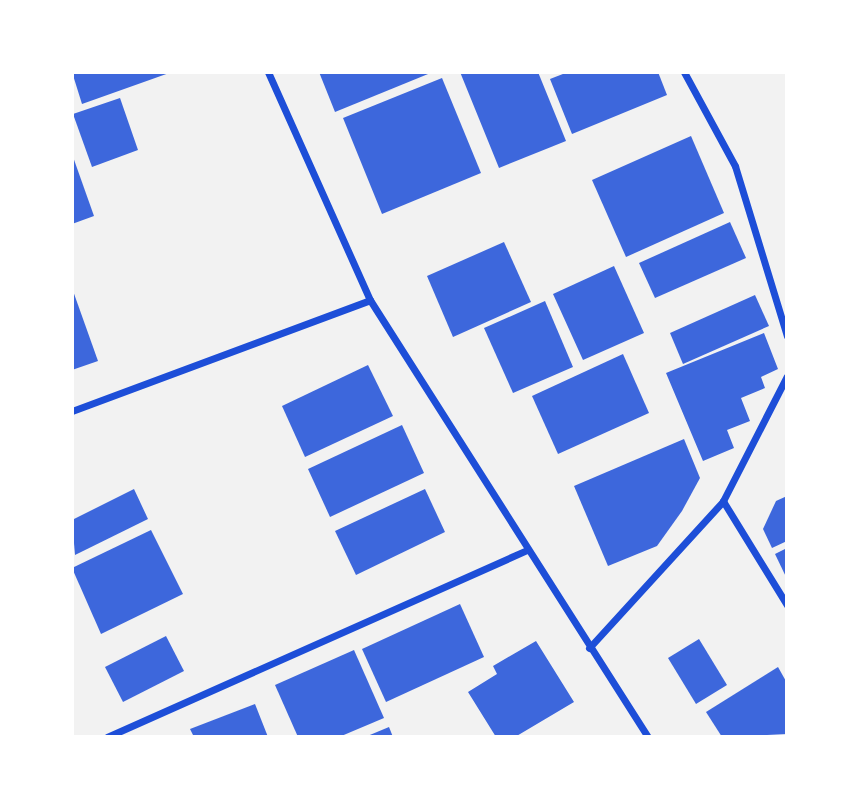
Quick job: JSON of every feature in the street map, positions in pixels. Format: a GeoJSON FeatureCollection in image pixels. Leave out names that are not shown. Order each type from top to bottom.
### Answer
{"type":"FeatureCollection","features":[{"type":"Feature","properties":{"kind":"street"},"geometry":{"type":"LineString","coordinates":[[268,72],[370,300],[648,737]]}},
{"type":"Feature","properties":{"kind":"street"},"geometry":{"type":"LineString","coordinates":[[684,72],[735,166],[787,336]]}},
{"type":"Feature","properties":{"kind":"street"},"geometry":{"type":"LineString","coordinates":[[72,411],[370,300]]}},
{"type":"Feature","properties":{"kind":"street"},"geometry":{"type":"LineString","coordinates":[[589,648],[723,501],[787,376]]}},
{"type":"Feature","properties":{"kind":"street"},"geometry":{"type":"LineString","coordinates":[[723,501],[787,605]]}},
{"type":"Feature","properties":{"kind":"street"},"geometry":{"type":"LineString","coordinates":[[107,737],[527,550]]}},
{"type":"Feature","properties":{"kind":"building"},"geometry":{"type":"Polygon","coordinates":[[[72,72],[172,72],[82,104],[72,72]]]}},
{"type":"Feature","properties":{"kind":"building"},"geometry":{"type":"Polygon","coordinates":[[[319,72],[433,72],[335,112],[319,72]]]}},
{"type":"Feature","properties":{"kind":"building"},"geometry":{"type":"Polygon","coordinates":[[[460,72],[538,72],[566,141],[499,168],[460,72]]]}},
{"type":"Feature","properties":{"kind":"building"},"geometry":{"type":"Polygon","coordinates":[[[568,72],[658,72],[667,95],[572,134],[550,79],[568,72]]]}},
{"type":"Feature","properties":{"kind":"building"},"geometry":{"type":"Polygon","coordinates":[[[442,78],[481,173],[382,214],[343,118],[442,78]]]}},
{"type":"Feature","properties":{"kind":"building"},"geometry":{"type":"Polygon","coordinates":[[[120,98],[138,150],[92,167],[73,114],[120,98]]]}},
{"type":"Feature","properties":{"kind":"building"},"geometry":{"type":"Polygon","coordinates":[[[691,136],[724,213],[626,257],[592,180],[691,136]]]}},
{"type":"Feature","properties":{"kind":"building"},"geometry":{"type":"Polygon","coordinates":[[[72,154],[94,216],[72,224],[72,154]]]}},
{"type":"Feature","properties":{"kind":"building"},"geometry":{"type":"Polygon","coordinates":[[[730,222],[746,258],[655,298],[639,263],[730,222]]]}},
{"type":"Feature","properties":{"kind":"building"},"geometry":{"type":"Polygon","coordinates":[[[504,242],[531,302],[453,337],[427,276],[504,242]]]}},
{"type":"Feature","properties":{"kind":"building"},"geometry":{"type":"Polygon","coordinates":[[[614,266],[644,333],[583,360],[553,294],[614,266]]]}},
{"type":"Feature","properties":{"kind":"building"},"geometry":{"type":"Polygon","coordinates":[[[72,288],[98,361],[72,370],[72,288]]]}},
{"type":"Feature","properties":{"kind":"building"},"geometry":{"type":"Polygon","coordinates":[[[755,295],[769,326],[683,364],[670,333],[755,295]]]}},
{"type":"Feature","properties":{"kind":"building"},"geometry":{"type":"Polygon","coordinates":[[[545,301],[573,367],[513,393],[484,328],[545,301]]]}},
{"type":"Feature","properties":{"kind":"building"},"geometry":{"type":"Polygon","coordinates":[[[764,333],[778,369],[761,377],[765,388],[741,398],[750,421],[727,430],[734,448],[703,461],[666,373],[764,333]]]}},
{"type":"Feature","properties":{"kind":"building"},"geometry":{"type":"Polygon","coordinates":[[[623,354],[649,413],[558,454],[532,396],[623,354]]]}},
{"type":"Feature","properties":{"kind":"building"},"geometry":{"type":"Polygon","coordinates":[[[368,365],[393,416],[305,457],[282,406],[368,365]]]}},
{"type":"Feature","properties":{"kind":"building"},"geometry":{"type":"Polygon","coordinates":[[[402,425],[424,473],[330,517],[308,469],[402,425]]]}},
{"type":"Feature","properties":{"kind":"building"},"geometry":{"type":"Polygon","coordinates":[[[684,439],[700,478],[682,511],[657,546],[608,566],[574,486],[684,439]]]}},
{"type":"Feature","properties":{"kind":"building"},"geometry":{"type":"Polygon","coordinates":[[[134,489],[148,519],[75,555],[72,520],[134,489]]]}},
{"type":"Feature","properties":{"kind":"building"},"geometry":{"type":"Polygon","coordinates":[[[425,489],[445,532],[356,575],[335,531],[425,489]]]}},
{"type":"Feature","properties":{"kind":"building"},"geometry":{"type":"Polygon","coordinates":[[[787,496],[787,541],[772,548],[763,529],[776,501],[787,496]]]}},
{"type":"Feature","properties":{"kind":"building"},"geometry":{"type":"Polygon","coordinates":[[[151,530],[183,594],[101,634],[72,568],[151,530]]]}},
{"type":"Feature","properties":{"kind":"building"},"geometry":{"type":"Polygon","coordinates":[[[787,548],[787,579],[775,554],[787,548]]]}},
{"type":"Feature","properties":{"kind":"building"},"geometry":{"type":"Polygon","coordinates":[[[460,604],[484,657],[386,702],[362,649],[460,604]]]}},
{"type":"Feature","properties":{"kind":"building"},"geometry":{"type":"Polygon","coordinates":[[[166,636],[184,671],[123,702],[105,667],[166,636]]]}},
{"type":"Feature","properties":{"kind":"building"},"geometry":{"type":"Polygon","coordinates":[[[699,639],[727,685],[696,704],[668,658],[699,639]]]}},
{"type":"Feature","properties":{"kind":"building"},"geometry":{"type":"Polygon","coordinates":[[[536,641],[574,702],[515,737],[496,737],[468,692],[497,674],[493,666],[536,641]]]}},
{"type":"Feature","properties":{"kind":"building"},"geometry":{"type":"Polygon","coordinates":[[[354,650],[384,718],[339,737],[298,737],[275,685],[354,650]]]}},
{"type":"Feature","properties":{"kind":"building"},"geometry":{"type":"Polygon","coordinates":[[[778,667],[787,683],[787,734],[722,737],[706,712],[778,667]]]}},
{"type":"Feature","properties":{"kind":"building"},"geometry":{"type":"Polygon","coordinates":[[[255,704],[268,737],[194,737],[190,729],[255,704]]]}},
{"type":"Feature","properties":{"kind":"building"},"geometry":{"type":"Polygon","coordinates":[[[389,727],[393,737],[365,737],[389,727]]]}}]}
